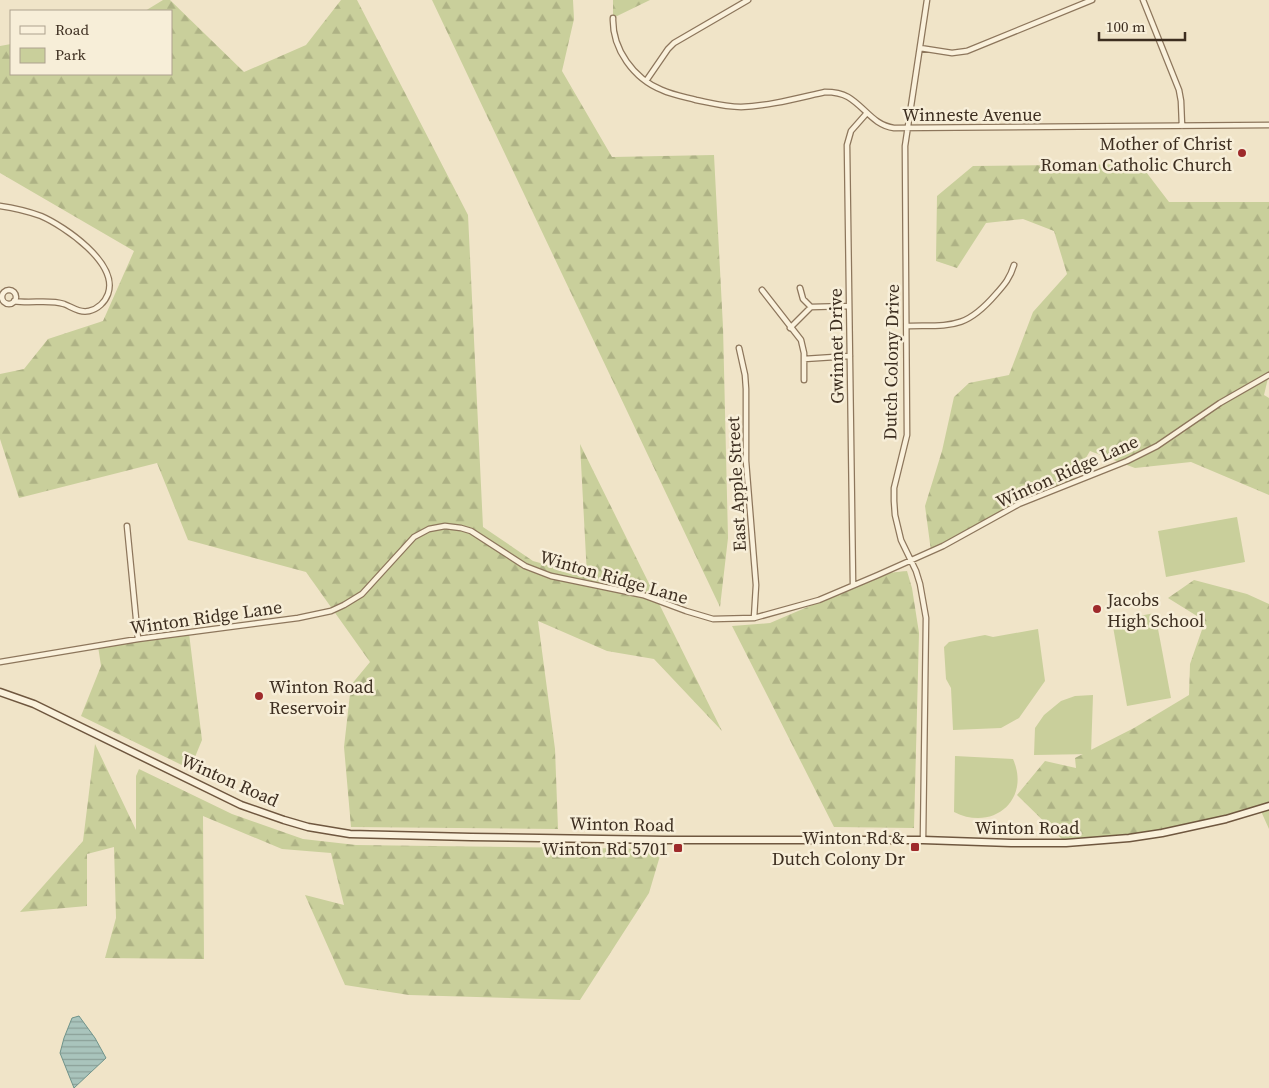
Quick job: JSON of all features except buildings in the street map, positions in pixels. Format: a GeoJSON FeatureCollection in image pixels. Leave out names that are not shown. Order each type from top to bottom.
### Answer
{"type":"FeatureCollection","features":[{"type":"Feature","properties":{"kind":"main road","name":"Winton Road"},"geometry":{"type":"LineString","coordinates":[[0,692],[34,704],[241,805],[284,820],[326,830],[374,836],[665,840],[923,840],[1032,844],[1099,841],[1146,836],[1187,828],[1269,806]]}},
{"type":"Feature","properties":{"kind":"street"},"geometry":{"type":"LineString","coordinates":[[646,81],[674,43],[748,0]]}},
{"type":"Feature","properties":{"kind":"street","name":"Dutch Colony Drive"},"geometry":{"type":"LineString","coordinates":[[923,840],[926,618],[920,584],[898,528],[894,488],[907,435],[905,146],[927,0]]}},
{"type":"Feature","properties":{"kind":"street"},"geometry":{"type":"LineString","coordinates":[[920,48],[952,52],[967,51],[1092,0]]}},
{"type":"Feature","properties":{"kind":"street"},"geometry":{"type":"LineString","coordinates":[[1143,0],[1179,90],[1182,126]]}},
{"type":"Feature","properties":{"kind":"street","name":"Winneste Avenue"},"geometry":{"type":"LineString","coordinates":[[612,18],[613,31],[619,49],[630,66],[646,81],[667,92],[729,107],[756,106],[833,92],[849,97],[866,114],[883,126],[894,128],[1269,125]]}},
{"type":"Feature","properties":{"kind":"street","name":"Gwinnet Drive"},"geometry":{"type":"LineString","coordinates":[[853,584],[847,146],[851,131],[866,114]]}},
{"type":"Feature","properties":{"kind":"street"},"geometry":{"type":"LineString","coordinates":[[0,206],[24,210],[61,226],[92,252],[108,274],[109,292],[104,302],[90,311],[74,310],[64,304],[14,301]]}},
{"type":"Feature","properties":{"kind":"street"},"geometry":{"type":"LineString","coordinates":[[907,326],[949,325],[971,318],[984,308],[1011,276],[1014,265]]}},
{"type":"Feature","properties":{"kind":"street"},"geometry":{"type":"LineString","coordinates":[[800,288],[803,299],[811,307]]}},
{"type":"Feature","properties":{"kind":"street"},"geometry":{"type":"LineString","coordinates":[[762,290],[801,340],[804,358],[804,380]]}},
{"type":"Feature","properties":{"kind":"street"},"geometry":{"type":"LineString","coordinates":[[790,328],[811,307],[850,306]]}},
{"type":"Feature","properties":{"kind":"street","name":"East Apple Street"},"geometry":{"type":"LineString","coordinates":[[739,348],[746,389],[746,461],[756,585],[754,618]]}},
{"type":"Feature","properties":{"kind":"street"},"geometry":{"type":"LineString","coordinates":[[804,358],[850,356]]}},
{"type":"Feature","properties":{"kind":"street","name":"Winton Ridge Lane"},"geometry":{"type":"LineString","coordinates":[[0,662],[138,640],[298,618],[331,610],[344,606],[362,594],[414,537],[429,529],[445,526],[472,531],[525,566],[550,576],[643,595],[713,619],[754,618],[819,600],[943,546],[1019,504],[1127,461],[1157,446],[1220,403],[1269,375]]}},
{"type":"Feature","properties":{"kind":"street"},"geometry":{"type":"LineString","coordinates":[[127,526],[138,640]]}},
{"type":"Feature","properties":{"kind":"green space"},"geometry":{"type":"Polygon","coordinates":[[[163,0],[170,0],[244,72],[306,45],[341,0],[357,0],[468,215],[483,527],[533,561],[587,576],[580,444],[722,731],[654,659],[607,651],[538,621],[555,749],[558,829],[351,827],[344,747],[351,685],[370,662],[306,572],[188,540],[157,463],[19,498],[0,439],[0,374],[24,369],[48,339],[103,321],[134,251],[0,173],[0,46],[10,44],[10,75],[172,75],[172,10],[147,10],[163,0]]]}},
{"type":"Feature","properties":{"kind":"green space"},"geometry":{"type":"Polygon","coordinates":[[[432,0],[573,0],[574,19],[562,71],[612,157],[714,155],[723,327],[728,538],[720,607],[432,0]]]}},
{"type":"Feature","properties":{"kind":"green space"},"geometry":{"type":"Polygon","coordinates":[[[613,0],[650,0],[613,18],[613,0]]]}},
{"type":"Feature","properties":{"kind":"green space"},"geometry":{"type":"Polygon","coordinates":[[[1140,164],[1169,202],[1269,202],[1269,374],[1264,395],[1269,398],[1269,495],[1191,462],[1135,468],[1090,451],[1071,483],[1019,504],[931,551],[925,506],[942,451],[954,397],[969,383],[1009,375],[1033,312],[1067,274],[1054,231],[1023,219],[986,223],[957,268],[936,261],[937,196],[973,166],[1140,164]]]}},
{"type":"Feature","properties":{"kind":"green space"},"geometry":{"type":"Polygon","coordinates":[[[1237,517],[1245,562],[1166,577],[1158,531],[1237,517]]]}},
{"type":"Feature","properties":{"kind":"green space"},"geometry":{"type":"Polygon","coordinates":[[[907,571],[912,588],[919,633],[914,828],[834,827],[732,626],[770,623],[887,573],[907,571]]]}},
{"type":"Feature","properties":{"kind":"green space"},"geometry":{"type":"Polygon","coordinates":[[[1194,580],[1247,594],[1269,604],[1269,829],[1260,809],[1195,826],[1066,843],[1017,795],[1045,761],[1076,768],[1075,758],[1134,728],[1189,695],[1190,664],[1205,621],[1168,598],[1194,580]]]}},
{"type":"Feature","properties":{"kind":"green space"},"geometry":{"type":"Polygon","coordinates":[[[1155,613],[1171,698],[1127,706],[1112,621],[1155,613]]]}},
{"type":"Feature","properties":{"kind":"green space"},"geometry":{"type":"Polygon","coordinates":[[[1038,629],[1045,681],[1019,718],[1001,728],[953,730],[951,688],[946,679],[944,647],[949,642],[985,635],[993,637],[1038,629]]]}},
{"type":"Feature","properties":{"kind":"green space"},"geometry":{"type":"Polygon","coordinates":[[[189,633],[202,740],[190,769],[81,716],[101,666],[98,646],[189,633]]]}},
{"type":"Feature","properties":{"kind":"green space"},"geometry":{"type":"Polygon","coordinates":[[[1093,695],[1091,754],[1034,755],[1035,728],[1044,715],[1061,701],[1075,696],[1093,695]]]}},
{"type":"Feature","properties":{"kind":"green space"},"geometry":{"type":"Polygon","coordinates":[[[95,744],[136,830],[136,776],[139,769],[232,814],[303,839],[356,845],[662,849],[649,893],[580,1000],[409,995],[345,985],[305,895],[344,905],[331,853],[282,849],[203,816],[204,959],[105,958],[116,918],[114,847],[87,854],[87,906],[20,912],[83,841],[95,744]]]}},
{"type":"Feature","properties":{"kind":"green space"},"geometry":{"type":"Polygon","coordinates":[[[955,756],[1013,759],[1017,774],[1017,787],[1013,799],[995,815],[982,818],[968,817],[954,812],[955,756]]]}},
{"type":"Feature","properties":{"kind":"water"},"geometry":{"type":"Polygon","coordinates":[[[79,1016],[95,1038],[106,1058],[74,1088],[60,1053],[72,1018],[79,1016]]]}},
{"type":"Feature","properties":{"kind":"place","name":"Mother of Christ Roman Catholic Church"},"geometry":{"type":"Point","coordinates":[1242,153]}},
{"type":"Feature","properties":{"kind":"place","name":"Jacobs High School"},"geometry":{"type":"Point","coordinates":[1097,609]}},
{"type":"Feature","properties":{"kind":"place","name":"Winton Road Reservoir"},"geometry":{"type":"Point","coordinates":[259,696]}},
{"type":"Feature","properties":{"kind":"place","name":"Winton Rd & Dutch Colony Dr"},"geometry":{"type":"Point","coordinates":[915,847]}},
{"type":"Feature","properties":{"kind":"place","name":"Winton Rd 5701"},"geometry":{"type":"Point","coordinates":[678,848]}}]}
